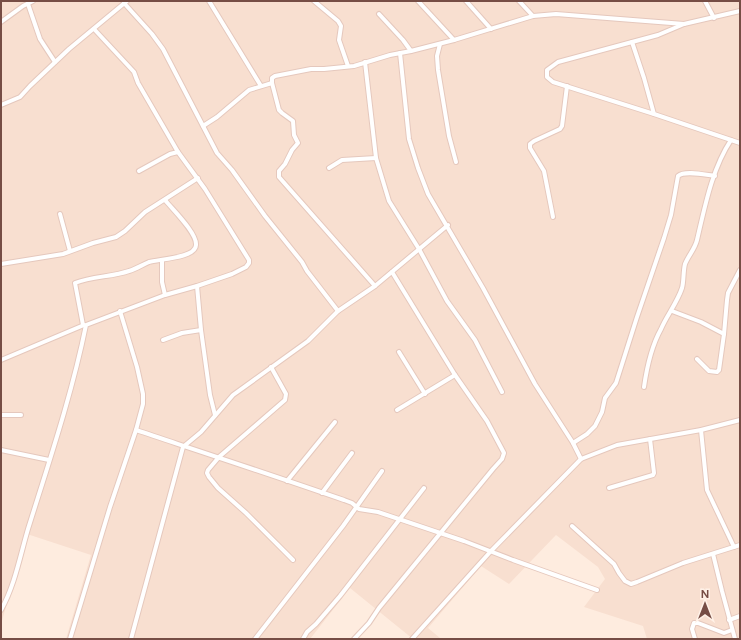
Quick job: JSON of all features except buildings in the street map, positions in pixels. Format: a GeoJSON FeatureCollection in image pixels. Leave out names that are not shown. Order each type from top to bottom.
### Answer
{"type":"FeatureCollection","features":[{"type":"Feature","properties":{"kind":"street"},"geometry":{"type":"LineString","coordinates":[[21,1],[23,6]]}},
{"type":"Feature","properties":{"kind":"street"},"geometry":{"type":"LineString","coordinates":[[1,22],[23,6],[33,1]]}},
{"type":"Feature","properties":{"kind":"street"},"geometry":{"type":"LineString","coordinates":[[208,1],[261,86]]}},
{"type":"Feature","properties":{"kind":"street"},"geometry":{"type":"LineString","coordinates":[[314,1],[338,21],[341,26],[339,40],[348,66]]}},
{"type":"Feature","properties":{"kind":"street"},"geometry":{"type":"LineString","coordinates":[[418,1],[454,40]]}},
{"type":"Feature","properties":{"kind":"street"},"geometry":{"type":"LineString","coordinates":[[466,1],[491,29]]}},
{"type":"Feature","properties":{"kind":"street"},"geometry":{"type":"LineString","coordinates":[[520,1],[533,16]]}},
{"type":"Feature","properties":{"kind":"street"},"geometry":{"type":"LineString","coordinates":[[705,1],[714,18]]}},
{"type":"Feature","properties":{"kind":"street"},"geometry":{"type":"LineString","coordinates":[[1,105],[20,97],[69,49],[126,2],[162,49],[217,153],[232,170],[265,216],[302,262],[307,271],[338,311]]}},
{"type":"Feature","properties":{"kind":"street"},"geometry":{"type":"LineString","coordinates":[[28,4],[40,39],[55,62]]}},
{"type":"Feature","properties":{"kind":"street"},"geometry":{"type":"LineString","coordinates":[[740,11],[684,24],[658,35],[558,62],[547,70],[547,77],[549,80],[740,143]]}},
{"type":"Feature","properties":{"kind":"street"},"geometry":{"type":"LineString","coordinates":[[379,14],[403,40],[411,52]]}},
{"type":"Feature","properties":{"kind":"street"},"geometry":{"type":"LineString","coordinates":[[375,286],[279,177],[279,171],[285,164],[292,150],[298,144],[294,135],[293,121],[279,110],[272,78],[279,75],[311,69],[324,70],[348,66],[400,53],[411,52],[533,16],[556,14],[684,24]]}},
{"type":"Feature","properties":{"kind":"street"},"geometry":{"type":"LineString","coordinates":[[1,360],[120,311],[232,274],[246,267],[249,263],[249,260],[198,178],[178,152],[138,83],[134,72],[94,29]]}},
{"type":"Feature","properties":{"kind":"street"},"geometry":{"type":"LineString","coordinates":[[632,42],[654,114]]}},
{"type":"Feature","properties":{"kind":"street"},"geometry":{"type":"LineString","coordinates":[[440,44],[437,56],[438,70],[449,136],[456,162]]}},
{"type":"Feature","properties":{"kind":"street"},"geometry":{"type":"LineString","coordinates":[[400,53],[409,139],[428,194],[448,225],[536,384],[581,459]]}},
{"type":"Feature","properties":{"kind":"street"},"geometry":{"type":"LineString","coordinates":[[365,62],[376,158],[389,201],[419,249],[447,301],[475,340],[502,392]]}},
{"type":"Feature","properties":{"kind":"street"},"geometry":{"type":"LineString","coordinates":[[203,126],[217,117],[249,90],[272,82]]}},
{"type":"Feature","properties":{"kind":"street"},"geometry":{"type":"LineString","coordinates":[[554,217],[544,171],[530,148],[530,144],[560,129],[562,126],[567,86]]}},
{"type":"Feature","properties":{"kind":"street"},"geometry":{"type":"LineString","coordinates":[[644,387],[647,364],[660,329],[672,311],[682,288],[685,265],[697,241],[701,220],[714,176],[723,153],[731,140]]}},
{"type":"Feature","properties":{"kind":"street"},"geometry":{"type":"LineString","coordinates":[[139,170],[170,154],[178,152]]}},
{"type":"Feature","properties":{"kind":"street"},"geometry":{"type":"LineString","coordinates":[[329,168],[342,160],[376,158]]}},
{"type":"Feature","properties":{"kind":"street"},"geometry":{"type":"LineString","coordinates":[[572,443],[587,434],[595,426],[602,412],[605,398],[616,383],[636,317],[671,215],[678,176],[683,174],[714,176]]}},
{"type":"Feature","properties":{"kind":"street"},"geometry":{"type":"LineString","coordinates":[[1,264],[63,254],[116,237],[125,231],[145,212],[198,178]]}},
{"type":"Feature","properties":{"kind":"street"},"geometry":{"type":"LineString","coordinates":[[1,610],[74,380],[84,325],[75,283],[130,271],[150,262],[190,253],[194,250],[196,247],[196,242],[186,224],[165,200]]}},
{"type":"Feature","properties":{"kind":"street"},"geometry":{"type":"LineString","coordinates":[[60,214],[70,251]]}},
{"type":"Feature","properties":{"kind":"street"},"geometry":{"type":"LineString","coordinates":[[131,639],[184,447],[200,432],[232,395],[308,340],[338,311],[375,286],[448,225]]}},
{"type":"Feature","properties":{"kind":"street"},"geometry":{"type":"LineString","coordinates":[[162,260],[162,282],[165,295]]}},
{"type":"Feature","properties":{"kind":"street"},"geometry":{"type":"LineString","coordinates":[[697,359],[709,371],[717,372],[724,334],[728,293],[740,270]]}},
{"type":"Feature","properties":{"kind":"street"},"geometry":{"type":"LineString","coordinates":[[354,639],[369,623],[379,608],[493,468],[502,459],[504,454],[487,422],[455,375],[392,272]]}},
{"type":"Feature","properties":{"kind":"street"},"geometry":{"type":"LineString","coordinates":[[197,286],[201,330],[210,394],[215,415]]}},
{"type":"Feature","properties":{"kind":"street"},"geometry":{"type":"LineString","coordinates":[[70,639],[143,404],[143,394],[120,311]]}},
{"type":"Feature","properties":{"kind":"street"},"geometry":{"type":"LineString","coordinates":[[672,311],[701,322],[724,334]]}},
{"type":"Feature","properties":{"kind":"street"},"geometry":{"type":"LineString","coordinates":[[163,340],[182,333],[201,330]]}},
{"type":"Feature","properties":{"kind":"street"},"geometry":{"type":"LineString","coordinates":[[399,352],[425,394]]}},
{"type":"Feature","properties":{"kind":"street"},"geometry":{"type":"LineString","coordinates":[[270,367],[286,394],[285,400],[219,457],[208,470],[209,477],[218,488],[246,513],[293,560]]}},
{"type":"Feature","properties":{"kind":"street"},"geometry":{"type":"LineString","coordinates":[[397,410],[455,375]]}},
{"type":"Feature","properties":{"kind":"street"},"geometry":{"type":"LineString","coordinates":[[1,415],[21,415]]}},
{"type":"Feature","properties":{"kind":"street"},"geometry":{"type":"LineString","coordinates":[[412,639],[491,551],[581,459],[617,445],[701,430],[740,420]]}},
{"type":"Feature","properties":{"kind":"street"},"geometry":{"type":"LineString","coordinates":[[287,481],[335,422]]}},
{"type":"Feature","properties":{"kind":"street"},"geometry":{"type":"LineString","coordinates":[[136,430],[352,503],[359,509],[378,512],[441,533],[597,590]]}},
{"type":"Feature","properties":{"kind":"street"},"geometry":{"type":"LineString","coordinates":[[701,430],[707,490],[734,547]]}},
{"type":"Feature","properties":{"kind":"street"},"geometry":{"type":"LineString","coordinates":[[610,488],[653,475],[650,439]]}},
{"type":"Feature","properties":{"kind":"street"},"geometry":{"type":"LineString","coordinates":[[1,450],[49,460]]}},
{"type":"Feature","properties":{"kind":"street"},"geometry":{"type":"LineString","coordinates":[[322,493],[352,453]]}},
{"type":"Feature","properties":{"kind":"street"},"geometry":{"type":"LineString","coordinates":[[255,639],[343,526],[382,470]]}},
{"type":"Feature","properties":{"kind":"street"},"geometry":{"type":"LineString","coordinates":[[303,639],[307,632],[316,624],[340,596],[424,488]]}},
{"type":"Feature","properties":{"kind":"street"},"geometry":{"type":"LineString","coordinates":[[572,526],[614,564],[619,574],[625,581],[631,584],[683,563],[740,545]]}},
{"type":"Feature","properties":{"kind":"street"},"geometry":{"type":"LineString","coordinates":[[713,554],[735,639]]}},
{"type":"Feature","properties":{"kind":"street"},"geometry":{"type":"LineString","coordinates":[[730,620],[740,616]]}},
{"type":"Feature","properties":{"kind":"street"},"geometry":{"type":"LineString","coordinates":[[695,639],[692,629],[694,623],[698,623],[724,633],[732,630]]}},
{"type":"Feature","properties":{"kind":"shaded area"},"geometry":{"type":"Polygon","coordinates":[[[1,1],[740,1],[740,639],[647,639],[643,626],[584,607],[605,579],[598,567],[556,535],[509,584],[481,566],[428,628],[440,639],[413,639],[350,588],[310,639],[66,639],[91,555],[27,534],[1,624],[1,1]]]}}]}
